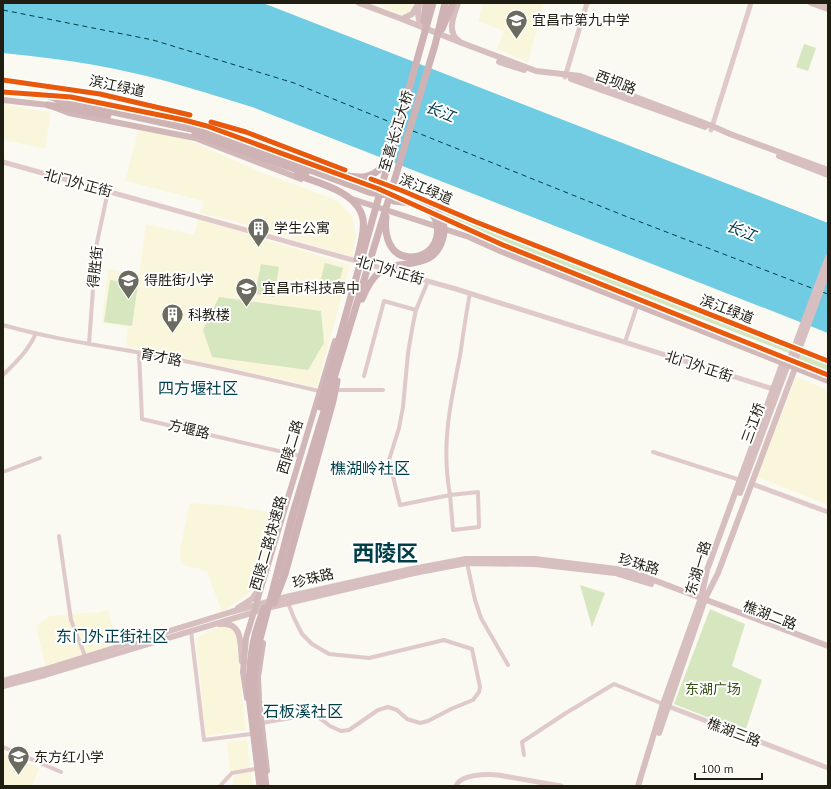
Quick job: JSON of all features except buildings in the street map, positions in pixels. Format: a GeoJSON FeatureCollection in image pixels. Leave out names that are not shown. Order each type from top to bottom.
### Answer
{"type":"FeatureCollection","features":[{"type":"Feature","properties":{"kind":"highway"},"geometry":{"type":"LineString","coordinates":[[422,42],[426,3]]}},
{"type":"Feature","properties":{"kind":"highway","name":"至喜长江大桥"},"geometry":{"type":"LineString","coordinates":[[347,312],[432,3]]}},
{"type":"Feature","properties":{"kind":"highway","name":"至喜长江大桥"},"geometry":{"type":"LineString","coordinates":[[347,334],[389,198],[445,3]]}},
{"type":"Feature","properties":{"kind":"highway"},"geometry":{"type":"LineString","coordinates":[[434,45],[451,3]]}},
{"type":"Feature","properties":{"kind":"highway"},"geometry":{"type":"LineString","coordinates":[[47,95],[59,100],[213,137],[369,192],[423,201],[431,205],[439,214],[443,223],[444,232],[442,242],[431,257],[423,261],[385,268],[373,277],[367,287],[347,334]]}},
{"type":"Feature","properties":{"kind":"highway"},"geometry":{"type":"LineString","coordinates":[[48,105],[118,117],[213,137],[253,142],[338,174],[361,178],[368,177],[383,165],[394,143]]}},
{"type":"Feature","properties":{"kind":"highway"},"geometry":{"type":"LineString","coordinates":[[213,137],[368,196],[414,204],[424,208],[433,216],[438,231],[436,241],[428,252],[420,256],[410,257],[403,256],[392,249],[388,243],[385,223],[389,198]]}},
{"type":"Feature","properties":{"kind":"highway"},"geometry":{"type":"LineString","coordinates":[[213,137],[236,153],[335,190],[356,204],[363,220],[362,234],[347,312]]}},
{"type":"Feature","properties":{"kind":"highway","name":"西陵二路快速路"},"geometry":{"type":"LineString","coordinates":[[259,786],[249,696],[250,665],[255,634],[264,608],[347,312]]}},
{"type":"Feature","properties":{"kind":"highway","name":"西陵二路快速路"},"geometry":{"type":"LineString","coordinates":[[266,786],[255,706],[254,681],[257,653],[292,516],[347,334]]}},
{"type":"Feature","properties":{"kind":"highway"},"geometry":{"type":"LineString","coordinates":[[264,625],[285,574],[326,426],[338,376]]}},
{"type":"Feature","properties":{"kind":"main road","name":"西坝路"},"geometry":{"type":"LineString","coordinates":[[359,3],[425,29]]}},
{"type":"Feature","properties":{"kind":"main road"},"geometry":{"type":"LineString","coordinates":[[402,19],[412,14],[419,3]]}},
{"type":"Feature","properties":{"kind":"main road"},"geometry":{"type":"LineString","coordinates":[[419,3],[419,20],[425,29]]}},
{"type":"Feature","properties":{"kind":"main road"},"geometry":{"type":"LineString","coordinates":[[425,29],[432,3]]}},
{"type":"Feature","properties":{"kind":"main road"},"geometry":{"type":"LineString","coordinates":[[443,38],[451,3]]}},
{"type":"Feature","properties":{"kind":"main road"},"geometry":{"type":"LineString","coordinates":[[443,38],[452,22],[458,3]]}},
{"type":"Feature","properties":{"kind":"main road"},"geometry":{"type":"LineString","coordinates":[[811,3],[828,9]]}},
{"type":"Feature","properties":{"kind":"main road","name":"西坝路"},"geometry":{"type":"LineString","coordinates":[[395,17],[513,67],[540,75],[580,76],[711,128],[827,170]]}},
{"type":"Feature","properties":{"kind":"main road"},"geometry":{"type":"LineString","coordinates":[[452,22],[454,36],[462,43]]}},
{"type":"Feature","properties":{"kind":"main road","name":"西坝路"},"geometry":{"type":"LineString","coordinates":[[443,38],[462,43],[536,70],[566,76]]}},
{"type":"Feature","properties":{"kind":"main road"},"geometry":{"type":"LineString","coordinates":[[3,92],[82,99],[206,126],[379,189],[389,198],[784,361]]}},
{"type":"Feature","properties":{"kind":"main road"},"geometry":{"type":"LineString","coordinates":[[3,100],[48,105],[69,113],[195,138],[339,194],[469,237],[500,252],[637,306],[784,361],[828,375]]}},
{"type":"Feature","properties":{"kind":"main road","name":"西陵二路"},"geometry":{"type":"LineString","coordinates":[[259,786],[255,769],[243,672],[244,648],[254,609],[359,261],[379,189]]}},
{"type":"Feature","properties":{"kind":"main road"},"geometry":{"type":"LineString","coordinates":[[338,376],[387,211],[389,198]]}},
{"type":"Feature","properties":{"kind":"main road","name":"三江桥"},"geometry":{"type":"LineString","coordinates":[[703,600],[828,257]]}},
{"type":"Feature","properties":{"kind":"main road","name":"三江桥"},"geometry":{"type":"LineString","coordinates":[[703,600],[828,271]]}},
{"type":"Feature","properties":{"kind":"main road","name":"东湖一路"},"geometry":{"type":"LineString","coordinates":[[703,600],[708,570],[784,361]]}},
{"type":"Feature","properties":{"kind":"main road"},"geometry":{"type":"LineString","coordinates":[[796,365],[828,381]]}},
{"type":"Feature","properties":{"kind":"main road"},"geometry":{"type":"LineString","coordinates":[[638,786],[703,600],[718,573],[796,365]]}},
{"type":"Feature","properties":{"kind":"main road","name":"西陵二路"},"geometry":{"type":"LineString","coordinates":[[269,786],[259,700],[258,677],[263,639],[335,390]]}},
{"type":"Feature","properties":{"kind":"main road","name":"珍珠路"},"geometry":{"type":"LineString","coordinates":[[3,686],[202,627],[254,609],[336,585],[466,559],[535,559],[616,569],[635,573],[703,600]]}},
{"type":"Feature","properties":{"kind":"main road","name":"珍珠路"},"geometry":{"type":"LineString","coordinates":[[272,604],[288,603],[414,573],[467,563],[535,564],[615,573],[703,600]]}},
{"type":"Feature","properties":{"kind":"main road"},"geometry":{"type":"LineString","coordinates":[[231,612],[252,599],[261,586]]}},
{"type":"Feature","properties":{"kind":"main road","name":"樵湖二路"},"geometry":{"type":"LineString","coordinates":[[703,600],[828,646]]}},
{"type":"Feature","properties":{"kind":"main road","name":"樵湖二路"},"geometry":{"type":"LineString","coordinates":[[703,600],[828,650]]}},
{"type":"Feature","properties":{"kind":"main road","name":"珍珠路"},"geometry":{"type":"LineString","coordinates":[[3,680],[231,612],[254,609]]}},
{"type":"Feature","properties":{"kind":"main road"},"geometry":{"type":"LineString","coordinates":[[202,627],[223,624],[231,625],[237,629],[240,638],[243,672]]}},
{"type":"Feature","properties":{"kind":"main road"},"geometry":{"type":"LineString","coordinates":[[643,786],[666,705]]}},
{"type":"Feature","properties":{"kind":"street"},"geometry":{"type":"LineString","coordinates":[[566,76],[587,3]]}},
{"type":"Feature","properties":{"kind":"street"},"geometry":{"type":"LineString","coordinates":[[711,128],[751,3]]}},
{"type":"Feature","properties":{"kind":"street","name":"北门外正街"},"geometry":{"type":"LineString","coordinates":[[3,162],[470,293],[773,389]]}},
{"type":"Feature","properties":{"kind":"street","name":"得胜街"},"geometry":{"type":"LineString","coordinates":[[89,344],[96,247],[108,191]]}},
{"type":"Feature","properties":{"kind":"street"},"geometry":{"type":"LineString","coordinates":[[428,281],[416,310],[408,353],[403,407],[399,428],[389,460],[400,504],[450,495],[478,492],[479,527],[453,530],[450,495],[447,477],[446,438],[448,418],[470,293]]}},
{"type":"Feature","properties":{"kind":"street"},"geometry":{"type":"LineString","coordinates":[[364,376],[384,301],[416,310]]}},
{"type":"Feature","properties":{"kind":"street"},"geometry":{"type":"LineString","coordinates":[[625,342],[637,306]]}},
{"type":"Feature","properties":{"kind":"street","name":"育才路"},"geometry":{"type":"LineString","coordinates":[[3,326],[320,391]]}},
{"type":"Feature","properties":{"kind":"street"},"geometry":{"type":"LineString","coordinates":[[3,375],[20,358],[34,339],[36,333]]}},
{"type":"Feature","properties":{"kind":"street","name":"方堰路"},"geometry":{"type":"LineString","coordinates":[[139,353],[142,419],[300,456]]}},
{"type":"Feature","properties":{"kind":"street"},"geometry":{"type":"LineString","coordinates":[[335,390],[383,390]]}},
{"type":"Feature","properties":{"kind":"street"},"geometry":{"type":"LineString","coordinates":[[653,452],[740,480]]}},
{"type":"Feature","properties":{"kind":"street"},"geometry":{"type":"LineString","coordinates":[[3,472],[40,458]]}},
{"type":"Feature","properties":{"kind":"street"},"geometry":{"type":"LineString","coordinates":[[752,484],[828,512]]}},
{"type":"Feature","properties":{"kind":"street"},"geometry":{"type":"LineString","coordinates":[[59,536],[71,620],[85,656]]}},
{"type":"Feature","properties":{"kind":"street"},"geometry":{"type":"LineString","coordinates":[[467,563],[475,600],[481,618],[508,665]]}},
{"type":"Feature","properties":{"kind":"street"},"geometry":{"type":"LineString","coordinates":[[262,723],[302,716],[318,716],[330,726],[341,731],[349,730],[378,710],[388,706],[397,710],[407,719],[420,723],[428,722],[451,709],[473,700],[479,692],[480,687],[472,649],[444,640],[369,658],[329,654],[312,644],[302,634],[288,603]]}},
{"type":"Feature","properties":{"kind":"street"},"geometry":{"type":"LineString","coordinates":[[191,630],[204,740],[251,734]]}},
{"type":"Feature","properties":{"kind":"street"},"geometry":{"type":"LineString","coordinates":[[524,755],[522,742],[614,684],[666,705]]}},
{"type":"Feature","properties":{"kind":"street","name":"樵湖三路"},"geometry":{"type":"LineString","coordinates":[[666,705],[828,768]]}},
{"type":"Feature","properties":{"kind":"street"},"geometry":{"type":"LineString","coordinates":[[3,747],[61,772]]}},
{"type":"Feature","properties":{"kind":"street"},"geometry":{"type":"LineString","coordinates":[[220,786],[232,773],[255,769]]}},
{"type":"Feature","properties":{"kind":"street"},"geometry":{"type":"LineString","coordinates":[[456,786],[459,780],[463,778],[491,774],[561,786]]}},
{"type":"Feature","properties":{"kind":"shaded area"},"geometry":{"type":"Polygon","coordinates":[[[374,3],[414,3],[412,8],[403,15],[374,3]]]}},
{"type":"Feature","properties":{"kind":"shaded area","name":"宜昌市第九中学"},"geometry":{"type":"Polygon","coordinates":[[[483,3],[544,3],[528,62],[497,49],[504,31],[478,21],[483,3]]]}},
{"type":"Feature","properties":{"kind":"shaded area"},"geometry":{"type":"Polygon","coordinates":[[[3,104],[51,113],[45,148],[3,140],[3,104]]]}},
{"type":"Feature","properties":{"kind":"shaded area"},"geometry":{"type":"Polygon","coordinates":[[[140,125],[184,138],[258,171],[336,200],[352,216],[356,236],[352,257],[244,224],[200,213],[204,201],[125,181],[140,125]]]}},
{"type":"Feature","properties":{"kind":"shaded area","name":"宜昌市科技高中"},"geometry":{"type":"Polygon","coordinates":[[[198,219],[350,265],[317,387],[125,346],[128,327],[102,323],[108,269],[139,275],[146,224],[194,235],[198,219]]]}},
{"type":"Feature","properties":{"kind":"shaded area"},"geometry":{"type":"Polygon","coordinates":[[[796,377],[828,390],[828,505],[757,477],[796,377]]]}},
{"type":"Feature","properties":{"kind":"shaded area"},"geometry":{"type":"Polygon","coordinates":[[[190,503],[223,505],[261,511],[280,516],[260,568],[257,584],[249,593],[222,612],[207,571],[181,564],[180,549],[190,503]]]}},
{"type":"Feature","properties":{"kind":"shaded area"},"geometry":{"type":"Polygon","coordinates":[[[108,609],[117,645],[46,667],[36,626],[49,616],[100,612],[108,609]]]}},
{"type":"Feature","properties":{"kind":"shaded area"},"geometry":{"type":"Polygon","coordinates":[[[223,625],[236,632],[246,730],[206,736],[196,638],[223,625]]]}},
{"type":"Feature","properties":{"kind":"shaded area"},"geometry":{"type":"Polygon","coordinates":[[[247,740],[250,768],[230,771],[227,742],[247,740]]]}},
{"type":"Feature","properties":{"kind":"shaded area","name":"东方红小学"},"geometry":{"type":"Polygon","coordinates":[[[3,753],[39,768],[32,786],[3,786],[3,753]]]}},
{"type":"Feature","properties":{"kind":"shaded area"},"geometry":{"type":"Polygon","coordinates":[[[251,772],[253,786],[234,786],[233,776],[251,772]]]}},
{"type":"Feature","properties":{"kind":"green space"},"geometry":{"type":"Polygon","coordinates":[[[804,44],[816,48],[808,71],[796,67],[804,44]]]}},
{"type":"Feature","properties":{"kind":"green space"},"geometry":{"type":"Polygon","coordinates":[[[438,205],[828,359],[828,373],[806,364],[786,352],[446,219],[438,205]]]}},
{"type":"Feature","properties":{"kind":"green space"},"geometry":{"type":"Polygon","coordinates":[[[325,263],[343,268],[337,291],[319,286],[325,263]]]}},
{"type":"Feature","properties":{"kind":"green space"},"geometry":{"type":"Polygon","coordinates":[[[261,264],[279,267],[274,297],[255,294],[261,264]]]}},
{"type":"Feature","properties":{"kind":"green space"},"geometry":{"type":"Polygon","coordinates":[[[110,280],[138,284],[132,326],[104,322],[110,280]]]}},
{"type":"Feature","properties":{"kind":"green space"},"geometry":{"type":"Polygon","coordinates":[[[219,297],[321,311],[324,343],[308,370],[212,357],[203,330],[219,297]]]}},
{"type":"Feature","properties":{"kind":"green space"},"geometry":{"type":"Polygon","coordinates":[[[580,585],[605,593],[592,627],[580,585]]]}},
{"type":"Feature","properties":{"kind":"green space","name":"东湖广场"},"geometry":{"type":"Polygon","coordinates":[[[710,609],[745,624],[732,666],[762,680],[745,732],[674,704],[710,609]]]}},
{"type":"Feature","properties":{"kind":"water","name":"长江"},"geometry":{"type":"Polygon","coordinates":[[[3,3],[263,3],[828,223],[828,333],[252,107],[184,86],[101,66],[73,61],[3,53],[3,3]]]}},
{"type":"Feature","properties":{"kind":"ferry route"},"geometry":{"type":"LineString","coordinates":[[3,10],[153,40],[294,83],[395,124]]}},
{"type":"Feature","properties":{"kind":"ferry route"},"geometry":{"type":"LineString","coordinates":[[413,131],[625,216],[814,289]]}},
{"type":"Feature","properties":{"kind":"ferry route"},"geometry":{"type":"LineString","coordinates":[[822,292],[828,294]]}},
{"type":"Feature","properties":{"kind":"cycle path","name":"滨江绿道"},"geometry":{"type":"LineString","coordinates":[[3,80],[100,94],[190,115]]}},
{"type":"Feature","properties":{"kind":"cycle path"},"geometry":{"type":"LineString","coordinates":[[3,92],[71,97],[207,126],[379,189],[503,245],[828,375]]}},
{"type":"Feature","properties":{"kind":"cycle path"},"geometry":{"type":"LineString","coordinates":[[211,122],[246,132],[345,170]]}},
{"type":"Feature","properties":{"kind":"cycle path","name":"滨江绿道"},"geometry":{"type":"LineString","coordinates":[[371,179],[828,361]]}},
{"type":"Feature","properties":{"kind":"place","name":"宜昌市第九中学"},"geometry":{"type":"Point","coordinates":[517,40]}},
{"type":"Feature","properties":{"kind":"place","name":"学生公寓"},"geometry":{"type":"Point","coordinates":[258,248]}},
{"type":"Feature","properties":{"kind":"place","name":"得胜街小学"},"geometry":{"type":"Point","coordinates":[129,300]}},
{"type":"Feature","properties":{"kind":"place","name":"宜昌市科技高中"},"geometry":{"type":"Point","coordinates":[246,308]}},
{"type":"Feature","properties":{"kind":"place","name":"科教楼"},"geometry":{"type":"Point","coordinates":[173,334]}},
{"type":"Feature","properties":{"kind":"place","name":"东方红小学"},"geometry":{"type":"Point","coordinates":[19,776]}},
{"type":"Feature","properties":{"kind":"district","name":"四方堰社区"},"geometry":{"type":"Point","coordinates":[198,388]}},
{"type":"Feature","properties":{"kind":"district","name":"樵湖岭社区"},"geometry":{"type":"Point","coordinates":[370,468]}},
{"type":"Feature","properties":{"kind":"district","name":"西陵区"},"geometry":{"type":"Point","coordinates":[385,553]}},
{"type":"Feature","properties":{"kind":"district","name":"东门外正街社区"},"geometry":{"type":"Point","coordinates":[112,636]}},
{"type":"Feature","properties":{"kind":"district","name":"石板溪社区"},"geometry":{"type":"Point","coordinates":[303,711]}}]}
